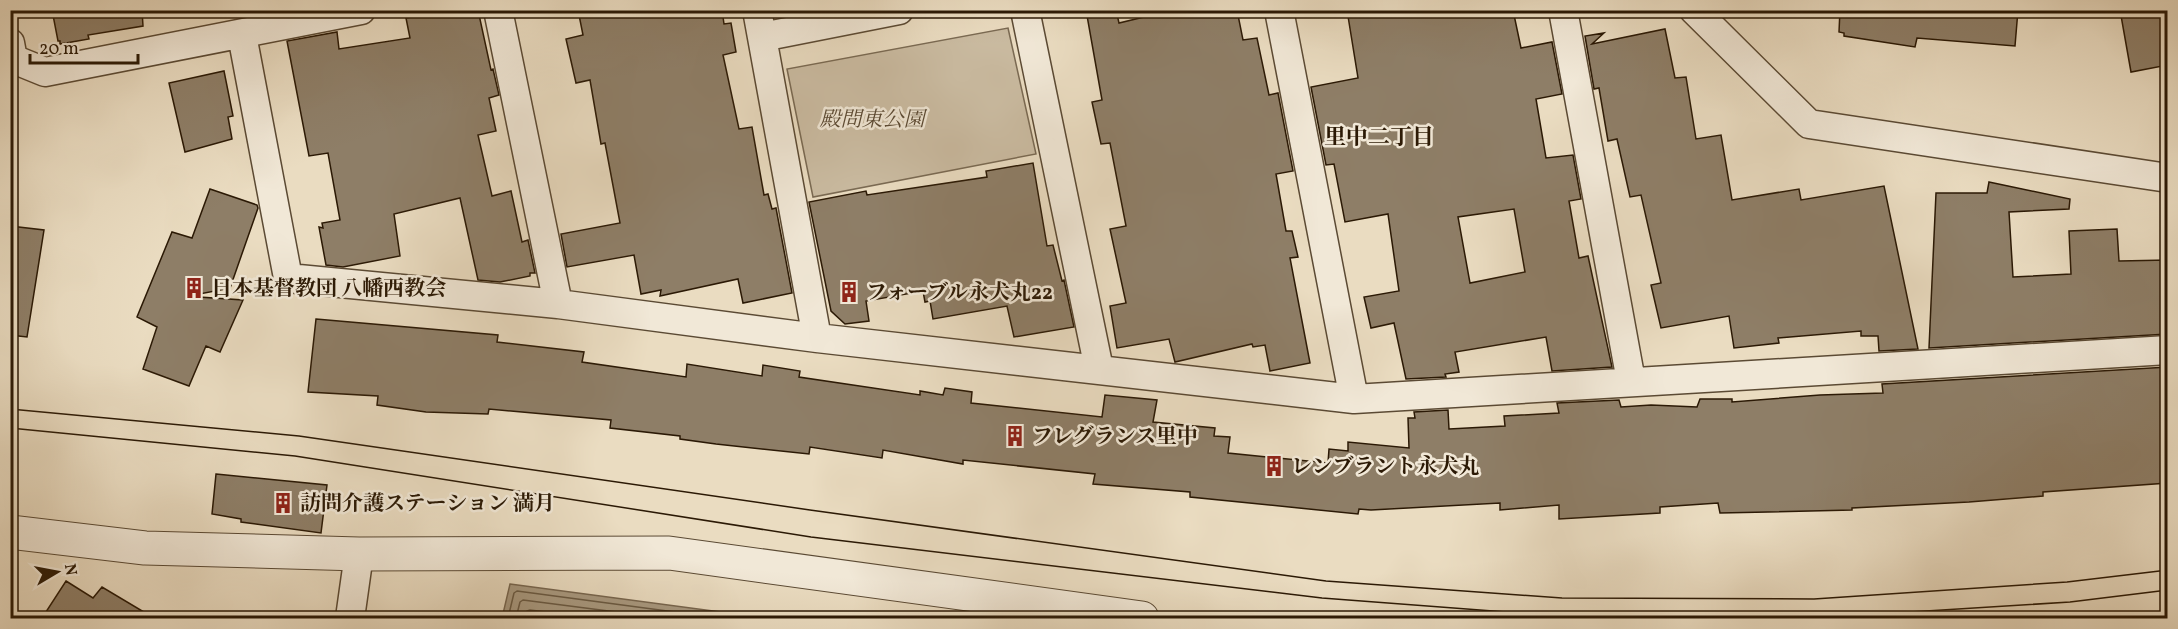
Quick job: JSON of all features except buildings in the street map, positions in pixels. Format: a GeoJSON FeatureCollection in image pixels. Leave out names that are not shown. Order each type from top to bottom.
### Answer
{"type":"FeatureCollection","features":[{"type":"Feature","properties":{"kind":"street"},"geometry":{"type":"LineString","coordinates":[[10,43],[14,59],[45,72],[361,10]]}},
{"type":"Feature","properties":{"kind":"street"},"geometry":{"type":"LineString","coordinates":[[498,10],[558,304]]}},
{"type":"Feature","properties":{"kind":"street"},"geometry":{"type":"LineString","coordinates":[[817,338],[760,24],[899,10]]}},
{"type":"Feature","properties":{"kind":"street"},"geometry":{"type":"LineString","coordinates":[[1025,10],[1099,369]]}},
{"type":"Feature","properties":{"kind":"street"},"geometry":{"type":"LineString","coordinates":[[1279,10],[1354,399]]}},
{"type":"Feature","properties":{"kind":"street"},"geometry":{"type":"LineString","coordinates":[[1563,10],[1631,381]]}},
{"type":"Feature","properties":{"kind":"street"},"geometry":{"type":"LineString","coordinates":[[1694,10],[1809,124],[2168,178]]}},
{"type":"Feature","properties":{"kind":"street"},"geometry":{"type":"LineString","coordinates":[[242,35],[288,278],[558,304],[817,338],[1354,399],[2168,350]]}},
{"type":"Feature","properties":{"kind":"street"},"geometry":{"type":"LineString","coordinates":[[10,532],[145,548],[359,554],[669,553],[1142,618]]}},
{"type":"Feature","properties":{"kind":"street"},"geometry":{"type":"LineString","coordinates":[[350,618],[359,554]]}},
{"type":"Feature","properties":{"kind":"green space","name":"殿問東公園"},"geometry":{"type":"Polygon","coordinates":[[[1008,28],[1036,154],[813,197],[787,69],[1008,28]]]}},
{"type":"Feature","properties":{"kind":"water"},"geometry":{"type":"Polygon","coordinates":[[[510,584],[765,618],[502,618],[510,584]]]}},
{"type":"Feature","properties":{"kind":"tram line"},"geometry":{"type":"LineString","coordinates":[[10,409],[299,436],[810,510],[1326,581],[1562,598],[1814,599],[2067,582],[2168,570]]}},
{"type":"Feature","properties":{"kind":"tram line"},"geometry":{"type":"LineString","coordinates":[[10,428],[295,456],[811,537],[1322,598],[1560,616],[1814,618],[2070,602],[2168,590]]}},
{"type":"Feature","properties":{"kind":"place","name":"日本基督教団 八幡西教会"},"geometry":{"type":"Point","coordinates":[194,288]}},
{"type":"Feature","properties":{"kind":"place","name":"フォーブル永犬丸22"},"geometry":{"type":"Point","coordinates":[849,292]}},
{"type":"Feature","properties":{"kind":"place","name":"フレグランス里中"},"geometry":{"type":"Point","coordinates":[1015,436]}},
{"type":"Feature","properties":{"kind":"place","name":"レンブラント永犬丸"},"geometry":{"type":"Point","coordinates":[1274,466]}},
{"type":"Feature","properties":{"kind":"place","name":"訪問介護ステーション 満月"},"geometry":{"type":"Point","coordinates":[283,503]}},
{"type":"Feature","properties":{"kind":"district","name":"里中二丁目"},"geometry":{"type":"Point","coordinates":[1379,136]}}]}
